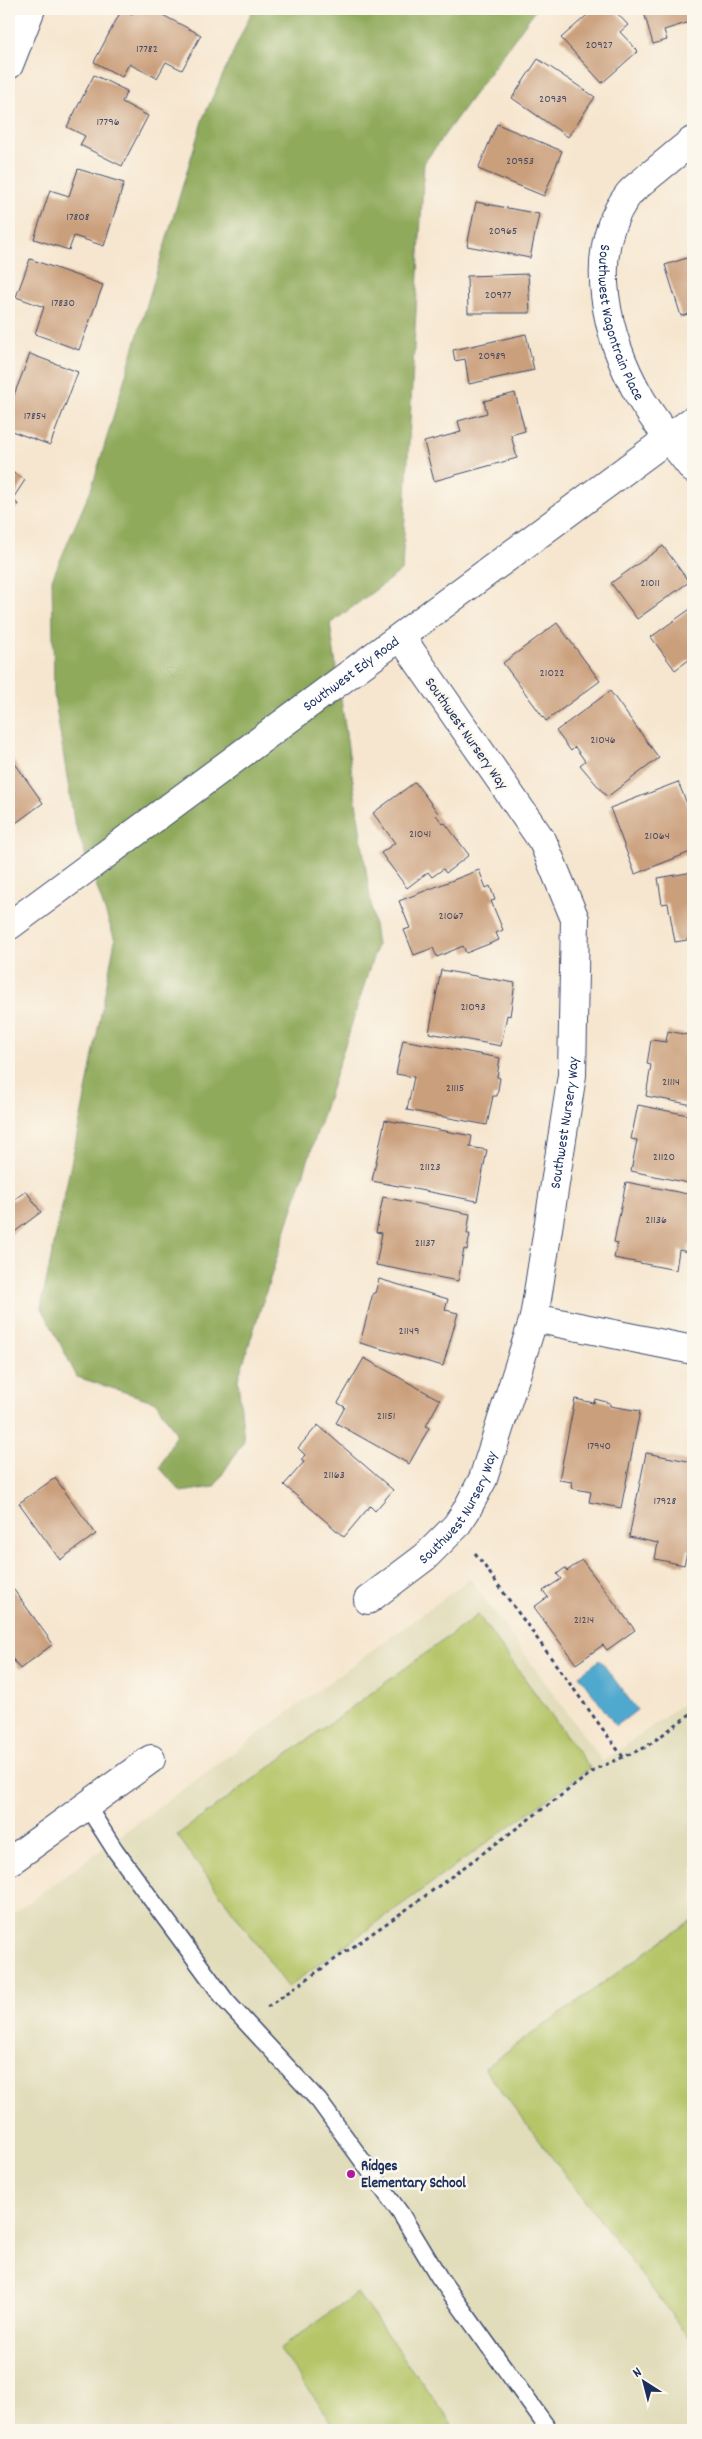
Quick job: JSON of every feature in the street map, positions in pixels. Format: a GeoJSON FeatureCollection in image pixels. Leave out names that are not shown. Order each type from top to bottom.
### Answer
{"type":"FeatureCollection","features":[{"type":"Feature","properties":{"kind":"street"},"geometry":{"type":"LineString","coordinates":[[9,65],[32,9]]}},
{"type":"Feature","properties":{"kind":"street","name":"Southwest Wagontrain Place"},"geometry":{"type":"LineString","coordinates":[[692,141],[629,194],[611,225],[605,247],[605,282],[608,311],[624,364],[641,399],[668,438],[693,468]]}},
{"type":"Feature","properties":{"kind":"street","name":"Southwest Edy Road"},"geometry":{"type":"LineString","coordinates":[[9,926],[693,420]]}},
{"type":"Feature","properties":{"kind":"street","name":"Southwest Nursery Way"},"geometry":{"type":"LineString","coordinates":[[368,1600],[425,1556],[456,1526],[466,1512],[483,1479],[534,1318],[572,1075],[575,919],[543,842],[401,637]]}},
{"type":"Feature","properties":{"kind":"street"},"geometry":{"type":"LineString","coordinates":[[534,1318],[693,1350]]}},
{"type":"Feature","properties":{"kind":"street"},"geometry":{"type":"LineString","coordinates":[[9,1862],[151,1759]]}},
{"type":"Feature","properties":{"kind":"lane"},"geometry":{"type":"LineString","coordinates":[[86,1806],[115,1850],[226,2001],[319,2102],[401,2214],[438,2277],[549,2430]]}},
{"type":"Feature","properties":{"kind":"path"},"geometry":{"type":"LineString","coordinates":[[456,1526],[623,1757]]}},
{"type":"Feature","properties":{"kind":"path"},"geometry":{"type":"LineString","coordinates":[[265,2008],[417,1902],[598,1768],[646,1747],[693,1712]]}},
{"type":"Feature","properties":{"kind":"shaded area","name":"Ridges Elementary School"},"geometry":{"type":"Polygon","coordinates":[[[470,1579],[603,1762],[693,1696],[693,2430],[9,2430],[9,1917],[470,1579]]]}},
{"type":"Feature","properties":{"kind":"green space"},"geometry":{"type":"Polygon","coordinates":[[[253,9],[536,9],[424,163],[402,570],[330,624],[377,945],[238,1379],[244,1441],[214,1487],[181,1492],[160,1468],[176,1433],[156,1402],[77,1377],[41,1306],[84,1102],[115,940],[74,821],[54,695],[52,579],[92,487],[203,118],[253,9]]]}},
{"type":"Feature","properties":{"kind":"green space"},"geometry":{"type":"Polygon","coordinates":[[[478,1615],[590,1768],[288,1987],[177,1835],[478,1615]]]}},
{"type":"Feature","properties":{"kind":"green space"},"geometry":{"type":"Polygon","coordinates":[[[690,1921],[693,1926],[693,2343],[484,2068],[690,1921]]]}},
{"type":"Feature","properties":{"kind":"green space"},"geometry":{"type":"Polygon","coordinates":[[[357,2293],[452,2424],[444,2430],[338,2430],[279,2349],[357,2293]]]}},
{"type":"Feature","properties":{"kind":"water"},"geometry":{"type":"Polygon","coordinates":[[[600,1660],[637,1710],[616,1726],[579,1675],[600,1660]]]}},
{"type":"Feature","properties":{"kind":"building"},"geometry":{"type":"Polygon","coordinates":[[[122,9],[132,14],[135,9],[151,9],[201,35],[182,70],[166,62],[157,78],[129,64],[122,77],[94,62],[122,9]]]}},
{"type":"Feature","properties":{"kind":"building"},"geometry":{"type":"Polygon","coordinates":[[[594,9],[613,9],[628,25],[620,32],[638,51],[602,83],[561,38],[594,9]]]}},
{"type":"Feature","properties":{"kind":"building"},"geometry":{"type":"Polygon","coordinates":[[[643,9],[693,9],[693,21],[664,30],[667,40],[653,44],[643,9]]]}},
{"type":"Feature","properties":{"kind":"building"},"geometry":{"type":"Polygon","coordinates":[[[538,59],[595,97],[568,137],[512,98],[538,59]]]}},
{"type":"Feature","properties":{"kind":"building"},"geometry":{"type":"Polygon","coordinates":[[[94,75],[127,91],[122,102],[148,116],[122,166],[80,145],[85,136],[67,127],[94,75]]]}},
{"type":"Feature","properties":{"kind":"building"},"geometry":{"type":"Polygon","coordinates":[[[497,124],[562,151],[544,196],[478,169],[497,124]]]}},
{"type":"Feature","properties":{"kind":"building"},"geometry":{"type":"Polygon","coordinates":[[[78,169],[124,183],[104,246],[74,236],[69,250],[34,239],[50,190],[69,196],[78,169]]]}},
{"type":"Feature","properties":{"kind":"building"},"geometry":{"type":"Polygon","coordinates":[[[476,202],[539,214],[530,258],[467,246],[476,202]]]}},
{"type":"Feature","properties":{"kind":"building"},"geometry":{"type":"Polygon","coordinates":[[[693,256],[693,313],[681,316],[665,265],[693,256]]]}},
{"type":"Feature","properties":{"kind":"building"},"geometry":{"type":"Polygon","coordinates":[[[30,259],[103,285],[79,350],[35,334],[44,307],[16,297],[30,259]]]}},
{"type":"Feature","properties":{"kind":"building"},"geometry":{"type":"Polygon","coordinates":[[[528,274],[530,313],[468,313],[467,276],[528,274]]]}},
{"type":"Feature","properties":{"kind":"building"},"geometry":{"type":"Polygon","coordinates":[[[526,334],[534,370],[469,384],[465,359],[455,361],[453,350],[526,334]]]}},
{"type":"Feature","properties":{"kind":"building"},"geometry":{"type":"Polygon","coordinates":[[[30,354],[78,372],[50,445],[9,430],[9,398],[12,400],[30,354]]]}},
{"type":"Feature","properties":{"kind":"building"},"geometry":{"type":"Polygon","coordinates":[[[515,393],[525,431],[511,435],[517,458],[434,481],[424,442],[461,432],[458,421],[487,413],[484,401],[515,393]]]}},
{"type":"Feature","properties":{"kind":"building"},"geometry":{"type":"Polygon","coordinates":[[[9,470],[25,480],[12,500],[18,504],[9,519],[9,470]]]}},
{"type":"Feature","properties":{"kind":"building"},"geometry":{"type":"Polygon","coordinates":[[[663,546],[689,582],[637,619],[611,583],[663,546]]]}},
{"type":"Feature","properties":{"kind":"building"},"geometry":{"type":"Polygon","coordinates":[[[693,607],[693,657],[675,670],[651,637],[693,607]]]}},
{"type":"Feature","properties":{"kind":"building"},"geometry":{"type":"Polygon","coordinates":[[[557,623],[600,681],[546,721],[503,663],[557,623]]]}},
{"type":"Feature","properties":{"kind":"building"},"geometry":{"type":"Polygon","coordinates":[[[610,691],[659,758],[607,797],[580,765],[585,761],[575,747],[571,751],[556,731],[610,691]]]}},
{"type":"Feature","properties":{"kind":"building"},"geometry":{"type":"Polygon","coordinates":[[[9,755],[43,803],[9,828],[9,755]]]}},
{"type":"Feature","properties":{"kind":"building"},"geometry":{"type":"Polygon","coordinates":[[[415,782],[438,813],[436,815],[443,824],[445,823],[469,855],[446,873],[443,869],[432,877],[428,872],[407,888],[381,853],[395,843],[373,813],[415,782]]]}},
{"type":"Feature","properties":{"kind":"building"},"geometry":{"type":"Polygon","coordinates":[[[678,782],[693,818],[693,851],[635,874],[610,808],[678,782]]]}},
{"type":"Feature","properties":{"kind":"building"},"geometry":{"type":"Polygon","coordinates":[[[479,870],[486,888],[490,886],[495,900],[491,901],[503,930],[496,933],[499,940],[466,953],[463,946],[437,957],[433,948],[414,955],[404,930],[410,928],[399,901],[479,870]]]}},
{"type":"Feature","properties":{"kind":"building"},"geometry":{"type":"Polygon","coordinates":[[[693,872],[693,939],[675,942],[668,903],[662,904],[658,878],[693,872]]]}},
{"type":"Feature","properties":{"kind":"building"},"geometry":{"type":"Polygon","coordinates":[[[441,970],[515,983],[510,1016],[507,1015],[501,1046],[429,1033],[441,970]]]}},
{"type":"Feature","properties":{"kind":"building"},"geometry":{"type":"Polygon","coordinates":[[[668,1031],[693,1036],[693,1105],[646,1096],[651,1065],[647,1064],[651,1040],[666,1042],[668,1031]]]}},
{"type":"Feature","properties":{"kind":"building"},"geometry":{"type":"Polygon","coordinates":[[[403,1040],[500,1058],[497,1077],[500,1078],[497,1096],[493,1096],[487,1125],[407,1110],[414,1077],[396,1074],[403,1040]]]}},
{"type":"Feature","properties":{"kind":"building"},"geometry":{"type":"Polygon","coordinates":[[[638,1105],[693,1116],[693,1184],[631,1171],[637,1140],[631,1139],[638,1105]]]}},
{"type":"Feature","properties":{"kind":"building"},"geometry":{"type":"Polygon","coordinates":[[[385,1120],[472,1136],[470,1147],[487,1150],[477,1201],[372,1181],[385,1120]]]}},
{"type":"Feature","properties":{"kind":"building"},"geometry":{"type":"Polygon","coordinates":[[[626,1182],[693,1195],[693,1245],[689,1245],[688,1252],[679,1250],[676,1270],[614,1258],[617,1243],[614,1242],[626,1182]]]}},
{"type":"Feature","properties":{"kind":"building"},"geometry":{"type":"Polygon","coordinates":[[[26,1191],[41,1212],[9,1236],[9,1196],[12,1201],[26,1191]]]}},
{"type":"Feature","properties":{"kind":"building"},"geometry":{"type":"Polygon","coordinates":[[[383,1197],[470,1214],[467,1234],[470,1234],[467,1250],[464,1249],[458,1281],[376,1265],[382,1233],[376,1232],[383,1197]]]}},
{"type":"Feature","properties":{"kind":"building"},"geometry":{"type":"Polygon","coordinates":[[[379,1279],[448,1299],[445,1310],[458,1313],[443,1366],[360,1343],[373,1293],[375,1293],[379,1279]]]}},
{"type":"Feature","properties":{"kind":"building"},"geometry":{"type":"Polygon","coordinates":[[[364,1358],[440,1400],[426,1426],[429,1428],[409,1464],[336,1423],[345,1407],[338,1403],[364,1358]]]}},
{"type":"Feature","properties":{"kind":"building"},"geometry":{"type":"Polygon","coordinates":[[[575,1399],[594,1403],[595,1399],[610,1403],[610,1406],[640,1411],[621,1508],[589,1502],[591,1492],[571,1488],[572,1482],[559,1480],[575,1399]]]}},
{"type":"Feature","properties":{"kind":"building"},"geometry":{"type":"Polygon","coordinates":[[[318,1425],[393,1490],[375,1511],[370,1506],[344,1537],[284,1485],[304,1462],[301,1460],[305,1455],[298,1448],[318,1425]]]}},
{"type":"Feature","properties":{"kind":"building"},"geometry":{"type":"Polygon","coordinates":[[[646,1453],[693,1462],[693,1550],[688,1549],[684,1565],[655,1559],[658,1543],[629,1537],[646,1453]]]}},
{"type":"Feature","properties":{"kind":"building"},"geometry":{"type":"Polygon","coordinates":[[[55,1478],[96,1534],[60,1560],[19,1503],[55,1478]]]}},
{"type":"Feature","properties":{"kind":"building"},"geometry":{"type":"Polygon","coordinates":[[[582,1560],[635,1630],[607,1650],[603,1645],[576,1664],[534,1607],[548,1597],[543,1591],[561,1579],[557,1574],[565,1568],[567,1571],[582,1560]]]}},
{"type":"Feature","properties":{"kind":"building"},"geometry":{"type":"Polygon","coordinates":[[[9,1583],[53,1644],[20,1669],[9,1654],[9,1583]]]}},
{"type":"Feature","properties":{"kind":"place","name":"Ridges Elementary School"},"geometry":{"type":"Point","coordinates":[351,2174]}}]}
